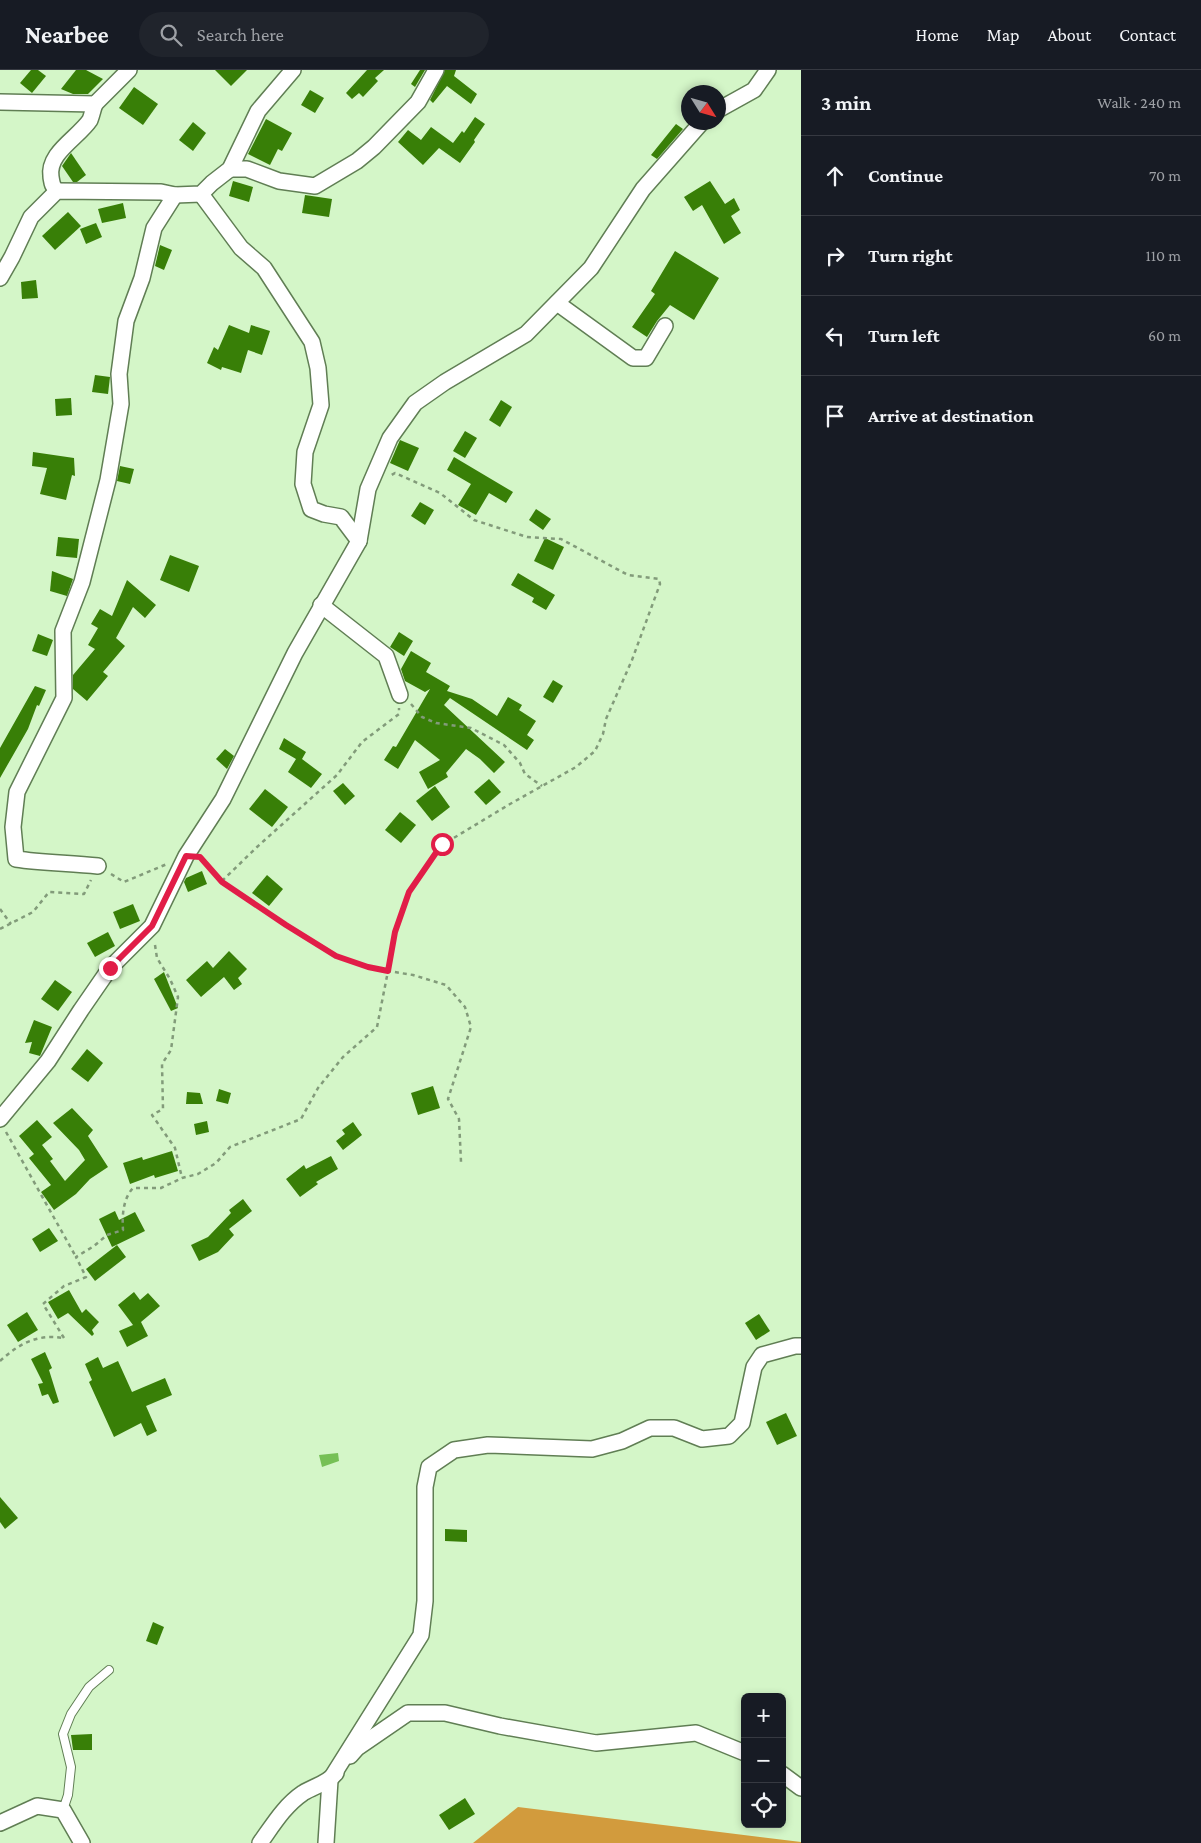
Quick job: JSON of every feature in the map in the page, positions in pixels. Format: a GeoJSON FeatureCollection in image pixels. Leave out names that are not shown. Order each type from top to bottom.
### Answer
{"type":"FeatureCollection","features":[{"type":"Feature","properties":{"kind":"street"},"geometry":{"type":"LineString","coordinates":[[129,70],[95,104],[90,119],[70,143],[56,154],[49,169],[52,186],[57,191],[161,192],[175,195],[201,194],[230,170],[258,111],[292,70]]}},
{"type":"Feature","properties":{"kind":"street"},"geometry":{"type":"LineString","coordinates":[[230,170],[247,169],[278,181],[315,186],[374,147],[418,102],[436,70]]}},
{"type":"Feature","properties":{"kind":"street"},"geometry":{"type":"LineString","coordinates":[[726,106],[754,90],[768,70]]}},
{"type":"Feature","properties":{"kind":"street"},"geometry":{"type":"LineString","coordinates":[[0,102],[95,104]]}},
{"type":"Feature","properties":{"kind":"street"},"geometry":{"type":"LineString","coordinates":[[2,1125],[48,1061],[110,968],[152,926],[186,856],[222,799],[295,653],[359,541],[368,489],[390,438],[415,403],[445,382],[526,334],[557,303],[591,268],[643,189],[695,130]]}},
{"type":"Feature","properties":{"kind":"street"},"geometry":{"type":"LineString","coordinates":[[0,278],[12,258],[31,217],[57,191]]}},
{"type":"Feature","properties":{"kind":"street"},"geometry":{"type":"LineString","coordinates":[[201,194],[241,248],[264,268],[312,342],[318,368],[321,405],[305,452],[303,484],[311,509],[341,517],[359,541]]}},
{"type":"Feature","properties":{"kind":"street"},"geometry":{"type":"LineString","coordinates":[[98,866],[64,862],[40,863],[16,859],[13,827],[17,792],[64,698],[63,631],[82,582],[108,480],[121,404],[119,374],[126,321],[142,278],[154,228],[175,195]]}},
{"type":"Feature","properties":{"kind":"street"},"geometry":{"type":"LineString","coordinates":[[557,303],[633,358],[646,358],[665,326]]}},
{"type":"Feature","properties":{"kind":"street"},"geometry":{"type":"LineString","coordinates":[[321,605],[386,656],[400,695]]}},
{"type":"Feature","properties":{"kind":"street"},"geometry":{"type":"LineString","coordinates":[[326,1843],[330,1780],[421,1635],[425,1601],[425,1487],[429,1467],[454,1450],[488,1445],[592,1449],[622,1441],[650,1428],[674,1428],[702,1439],[729,1436],[742,1424],[754,1367],[762,1356],[801,1346]]}},
{"type":"Feature","properties":{"kind":"street"},"geometry":{"type":"LineString","coordinates":[[260,1843],[285,1808],[304,1792],[330,1780],[357,1748],[408,1713],[445,1713],[500,1726],[596,1743],[696,1733],[741,1751]]}},
{"type":"Feature","properties":{"kind":"street"},"geometry":{"type":"LineString","coordinates":[[786,1777],[801,1788]]}},
{"type":"Feature","properties":{"kind":"street"},"geometry":{"type":"LineString","coordinates":[[0,1823],[38,1806],[64,1810],[82,1843]]}},
{"type":"Feature","properties":{"kind":"lane"},"geometry":{"type":"LineString","coordinates":[[64,1810],[71,1767],[63,1734],[71,1714],[89,1687],[109,1670]]}},
{"type":"Feature","properties":{"kind":"path"},"geometry":{"type":"LineString","coordinates":[[76,1257],[107,1235],[123,1230],[122,1213],[128,1193],[133,1188],[161,1188],[182,1178],[198,1174],[216,1163],[230,1147],[301,1119],[318,1088],[343,1057],[376,1027],[395,932],[409,892],[442,844],[576,767],[595,751],[603,734],[606,719],[660,584],[659,579],[628,575],[561,539],[527,536],[474,520],[440,493],[395,473],[388,477]]}},
{"type":"Feature","properties":{"kind":"path"},"geometry":{"type":"LineString","coordinates":[[400,695],[422,717],[436,723],[471,728],[504,745],[520,763],[525,774],[542,786]]}},
{"type":"Feature","properties":{"kind":"path"},"geometry":{"type":"LineString","coordinates":[[222,882],[257,847],[337,775],[362,742],[399,714],[400,695]]}},
{"type":"Feature","properties":{"kind":"path"},"geometry":{"type":"LineString","coordinates":[[0,929],[33,912],[49,892],[84,894],[98,866],[124,882],[186,856],[200,857],[222,882],[336,956],[368,967],[413,975],[446,985],[466,1007],[470,1027],[448,1098],[459,1119],[461,1162]]}},
{"type":"Feature","properties":{"kind":"path"},"geometry":{"type":"LineString","coordinates":[[0,909],[11,924]]}},
{"type":"Feature","properties":{"kind":"path"},"geometry":{"type":"LineString","coordinates":[[152,926],[157,958],[178,997],[171,1050],[162,1064],[163,1109],[152,1115],[175,1148],[182,1178]]}},
{"type":"Feature","properties":{"kind":"path"},"geometry":{"type":"LineString","coordinates":[[0,1361],[10,1352],[35,1338],[49,1336],[64,1338],[43,1304],[64,1286],[86,1277],[2,1125]]}},
{"type":"Feature","properties":{"kind":"shaded area"},"geometry":{"type":"Polygon","coordinates":[[[338,1453],[339,1461],[322,1467],[319,1455],[338,1453]]]}},
{"type":"Feature","properties":{"kind":"shaded area"},"geometry":{"type":"Polygon","coordinates":[[[518,1807],[801,1842],[801,1843],[473,1843],[518,1807]]]}},
{"type":"Feature","properties":{"kind":"building"},"geometry":{"type":"Polygon","coordinates":[[[31,70],[38,70],[46,76],[32,93],[20,83],[31,70]]]}},
{"type":"Feature","properties":{"kind":"building"},"geometry":{"type":"Polygon","coordinates":[[[76,70],[86,70],[103,79],[88,94],[73,94],[61,89],[76,70]]]}},
{"type":"Feature","properties":{"kind":"building"},"geometry":{"type":"Polygon","coordinates":[[[215,70],[247,70],[231,86],[215,70]]]}},
{"type":"Feature","properties":{"kind":"building"},"geometry":{"type":"Polygon","coordinates":[[[367,70],[384,70],[375,78],[378,81],[363,97],[359,93],[352,99],[346,93],[367,70]]]}},
{"type":"Feature","properties":{"kind":"building"},"geometry":{"type":"Polygon","coordinates":[[[420,70],[425,70],[415,87],[411,84],[420,70]]]}},
{"type":"Feature","properties":{"kind":"building"},"geometry":{"type":"Polygon","coordinates":[[[445,70],[456,70],[454,76],[477,94],[471,104],[447,86],[433,103],[430,100],[445,70]]]}},
{"type":"Feature","properties":{"kind":"building"},"geometry":{"type":"Polygon","coordinates":[[[134,87],[158,104],[143,125],[119,108],[134,87]]]}},
{"type":"Feature","properties":{"kind":"building"},"geometry":{"type":"Polygon","coordinates":[[[310,90],[324,98],[315,113],[301,105],[310,90]]]}},
{"type":"Feature","properties":{"kind":"building"},"geometry":{"type":"Polygon","coordinates":[[[475,117],[485,124],[460,163],[439,148],[423,165],[398,142],[408,130],[421,140],[431,127],[453,143],[462,131],[464,133],[475,117]]]}},
{"type":"Feature","properties":{"kind":"building"},"geometry":{"type":"Polygon","coordinates":[[[266,119],[292,133],[282,151],[278,149],[270,165],[248,154],[266,119]]]}},
{"type":"Feature","properties":{"kind":"building"},"geometry":{"type":"Polygon","coordinates":[[[193,122],[206,133],[193,151],[179,140],[193,122]]]}},
{"type":"Feature","properties":{"kind":"building"},"geometry":{"type":"Polygon","coordinates":[[[676,124],[681,128],[682,130],[657,159],[651,155],[676,124]]]}},
{"type":"Feature","properties":{"kind":"building"},"geometry":{"type":"Polygon","coordinates":[[[71,153],[86,175],[77,182],[73,182],[62,166],[71,153]]]}},
{"type":"Feature","properties":{"kind":"building"},"geometry":{"type":"Polygon","coordinates":[[[233,181],[253,187],[249,202],[229,196],[233,181]]]}},
{"type":"Feature","properties":{"kind":"building"},"geometry":{"type":"Polygon","coordinates":[[[710,181],[725,204],[734,198],[740,210],[731,216],[741,233],[724,244],[702,205],[693,211],[684,197],[710,181]]]}},
{"type":"Feature","properties":{"kind":"building"},"geometry":{"type":"Polygon","coordinates":[[[305,195],[332,199],[329,217],[302,213],[305,195]]]}},
{"type":"Feature","properties":{"kind":"building"},"geometry":{"type":"Polygon","coordinates":[[[123,203],[126,218],[102,223],[98,209],[123,203]]]}},
{"type":"Feature","properties":{"kind":"building"},"geometry":{"type":"Polygon","coordinates":[[[68,212],[81,226],[55,250],[42,236],[68,212]]]}},
{"type":"Feature","properties":{"kind":"building"},"geometry":{"type":"Polygon","coordinates":[[[96,223],[102,237],[86,244],[80,229],[96,223]]]}},
{"type":"Feature","properties":{"kind":"building"},"geometry":{"type":"Polygon","coordinates":[[[160,245],[172,250],[164,270],[155,266],[160,245]]]}},
{"type":"Feature","properties":{"kind":"building"},"geometry":{"type":"Polygon","coordinates":[[[675,251],[719,278],[694,320],[670,305],[647,337],[632,327],[655,294],[651,291],[675,251]]]}},
{"type":"Feature","properties":{"kind":"building"},"geometry":{"type":"Polygon","coordinates":[[[36,280],[38,298],[22,299],[21,282],[36,280]]]}},
{"type":"Feature","properties":{"kind":"building"},"geometry":{"type":"Polygon","coordinates":[[[229,325],[249,333],[251,325],[270,331],[262,355],[248,350],[241,373],[222,367],[221,370],[207,363],[214,347],[218,350],[229,325]]]}},
{"type":"Feature","properties":{"kind":"building"},"geometry":{"type":"Polygon","coordinates":[[[95,375],[110,377],[108,394],[92,392],[95,375]]]}},
{"type":"Feature","properties":{"kind":"building"},"geometry":{"type":"Polygon","coordinates":[[[71,398],[72,415],[56,416],[55,399],[71,398]]]}},
{"type":"Feature","properties":{"kind":"building"},"geometry":{"type":"Polygon","coordinates":[[[501,400],[512,407],[500,427],[489,420],[501,400]]]}},
{"type":"Feature","properties":{"kind":"building"},"geometry":{"type":"Polygon","coordinates":[[[465,431],[477,438],[465,458],[453,451],[465,431]]]}},
{"type":"Feature","properties":{"kind":"building"},"geometry":{"type":"Polygon","coordinates":[[[400,440],[419,448],[408,471],[390,463],[400,440]]]}},
{"type":"Feature","properties":{"kind":"building"},"geometry":{"type":"Polygon","coordinates":[[[33,452],[74,458],[75,476],[72,475],[66,500],[40,494],[47,468],[32,466],[33,452]]]}},
{"type":"Feature","properties":{"kind":"building"},"geometry":{"type":"Polygon","coordinates":[[[454,457],[513,492],[506,503],[489,493],[476,515],[458,505],[471,484],[447,470],[454,457]]]}},
{"type":"Feature","properties":{"kind":"building"},"geometry":{"type":"Polygon","coordinates":[[[120,466],[134,469],[130,484],[117,481],[120,466]]]}},
{"type":"Feature","properties":{"kind":"building"},"geometry":{"type":"Polygon","coordinates":[[[420,502],[434,510],[425,525],[411,516],[420,502]]]}},
{"type":"Feature","properties":{"kind":"building"},"geometry":{"type":"Polygon","coordinates":[[[536,509],[551,519],[543,530],[529,520],[536,509]]]}},
{"type":"Feature","properties":{"kind":"building"},"geometry":{"type":"Polygon","coordinates":[[[58,537],[79,539],[77,558],[56,556],[58,537]]]}},
{"type":"Feature","properties":{"kind":"building"},"geometry":{"type":"Polygon","coordinates":[[[545,538],[564,547],[553,570],[534,561],[545,538]]]}},
{"type":"Feature","properties":{"kind":"building"},"geometry":{"type":"Polygon","coordinates":[[[170,555],[199,566],[189,592],[160,580],[170,555]]]}},
{"type":"Feature","properties":{"kind":"building"},"geometry":{"type":"Polygon","coordinates":[[[52,571],[73,579],[67,596],[50,591],[52,571]]]}},
{"type":"Feature","properties":{"kind":"building"},"geometry":{"type":"Polygon","coordinates":[[[518,573],[555,595],[546,610],[532,602],[534,598],[511,585],[518,573]]]}},
{"type":"Feature","properties":{"kind":"building"},"geometry":{"type":"Polygon","coordinates":[[[127,580],[156,605],[145,618],[133,607],[116,638],[125,646],[103,672],[108,676],[87,701],[73,689],[73,675],[95,649],[88,645],[98,628],[91,624],[100,609],[112,616],[127,580]]]}},
{"type":"Feature","properties":{"kind":"building"},"geometry":{"type":"Polygon","coordinates":[[[399,632],[413,641],[404,656],[390,647],[399,632]]]}},
{"type":"Feature","properties":{"kind":"building"},"geometry":{"type":"Polygon","coordinates":[[[38,634],[53,640],[47,656],[32,651],[38,634]]]}},
{"type":"Feature","properties":{"kind":"building"},"geometry":{"type":"Polygon","coordinates":[[[411,651],[431,663],[426,672],[450,686],[447,691],[472,699],[497,716],[508,697],[522,705],[519,710],[536,721],[527,735],[534,740],[527,750],[450,698],[444,705],[505,762],[494,773],[480,759],[466,749],[446,773],[448,777],[428,789],[419,772],[440,760],[415,740],[398,769],[384,760],[393,746],[396,747],[430,689],[425,692],[405,681],[401,669],[411,651]]]}},
{"type":"Feature","properties":{"kind":"building"},"geometry":{"type":"Polygon","coordinates":[[[553,680],[563,686],[553,703],[543,697],[553,680]]]}},
{"type":"Feature","properties":{"kind":"building"},"geometry":{"type":"Polygon","coordinates":[[[35,686],[46,690],[39,706],[37,705],[28,729],[0,778],[0,748],[35,686]]]}},
{"type":"Feature","properties":{"kind":"building"},"geometry":{"type":"Polygon","coordinates":[[[284,738],[306,752],[302,759],[322,774],[311,788],[288,772],[296,759],[279,749],[284,738]]]}},
{"type":"Feature","properties":{"kind":"building"},"geometry":{"type":"Polygon","coordinates":[[[225,749],[234,756],[227,769],[216,759],[225,749]]]}},
{"type":"Feature","properties":{"kind":"building"},"geometry":{"type":"Polygon","coordinates":[[[489,779],[501,792],[486,805],[474,792],[489,779]]]}},
{"type":"Feature","properties":{"kind":"building"},"geometry":{"type":"Polygon","coordinates":[[[343,783],[355,796],[345,805],[333,791],[343,783]]]}},
{"type":"Feature","properties":{"kind":"building"},"geometry":{"type":"Polygon","coordinates":[[[435,786],[450,807],[432,821],[416,801],[435,786]]]}},
{"type":"Feature","properties":{"kind":"building"},"geometry":{"type":"Polygon","coordinates":[[[265,789],[288,807],[272,827],[249,809],[265,789]]]}},
{"type":"Feature","properties":{"kind":"building"},"geometry":{"type":"Polygon","coordinates":[[[400,812],[416,825],[401,843],[385,830],[400,812]]]}},
{"type":"Feature","properties":{"kind":"building"},"geometry":{"type":"Polygon","coordinates":[[[202,871],[207,884],[188,892],[184,882],[186,878],[202,871]]]}},
{"type":"Feature","properties":{"kind":"building"},"geometry":{"type":"Polygon","coordinates":[[[267,875],[283,889],[269,906],[252,893],[267,875]]]}},
{"type":"Feature","properties":{"kind":"building"},"geometry":{"type":"Polygon","coordinates":[[[133,904],[140,921],[120,929],[113,912],[133,904]]]}},
{"type":"Feature","properties":{"kind":"building"},"geometry":{"type":"Polygon","coordinates":[[[108,932],[115,946],[95,957],[87,943],[108,932]]]}},
{"type":"Feature","properties":{"kind":"building"},"geometry":{"type":"Polygon","coordinates":[[[229,951],[247,969],[238,978],[242,984],[234,990],[224,977],[201,997],[186,980],[207,961],[213,968],[229,951]]]}},
{"type":"Feature","properties":{"kind":"building"},"geometry":{"type":"Polygon","coordinates":[[[164,972],[178,1008],[171,1011],[154,979],[164,972]]]}},
{"type":"Feature","properties":{"kind":"building"},"geometry":{"type":"Polygon","coordinates":[[[55,980],[72,992],[58,1011],[41,999],[55,980]]]}},
{"type":"Feature","properties":{"kind":"building"},"geometry":{"type":"Polygon","coordinates":[[[34,1020],[52,1027],[40,1056],[29,1053],[32,1042],[25,1043],[34,1020]]]}},
{"type":"Feature","properties":{"kind":"building"},"geometry":{"type":"Polygon","coordinates":[[[87,1049],[103,1063],[88,1082],[71,1069],[87,1049]]]}},
{"type":"Feature","properties":{"kind":"building"},"geometry":{"type":"Polygon","coordinates":[[[433,1086],[440,1108],[418,1115],[411,1093],[433,1086]]]}},
{"type":"Feature","properties":{"kind":"building"},"geometry":{"type":"Polygon","coordinates":[[[219,1089],[231,1093],[228,1104],[216,1101],[219,1089]]]}},
{"type":"Feature","properties":{"kind":"building"},"geometry":{"type":"Polygon","coordinates":[[[187,1092],[200,1093],[203,1104],[186,1104],[187,1092]]]}},
{"type":"Feature","properties":{"kind":"building"},"geometry":{"type":"Polygon","coordinates":[[[72,1108],[93,1130],[88,1136],[108,1167],[90,1179],[76,1194],[54,1210],[41,1192],[51,1185],[29,1158],[34,1154],[19,1136],[37,1120],[52,1137],[42,1145],[53,1159],[50,1161],[65,1181],[85,1160],[79,1150],[53,1123],[72,1108]]]}},
{"type":"Feature","properties":{"kind":"building"},"geometry":{"type":"Polygon","coordinates":[[[207,1121],[209,1132],[196,1135],[194,1124],[207,1121]]]}},
{"type":"Feature","properties":{"kind":"building"},"geometry":{"type":"Polygon","coordinates":[[[353,1122],[362,1135],[343,1150],[336,1141],[345,1134],[342,1130],[353,1122]]]}},
{"type":"Feature","properties":{"kind":"building"},"geometry":{"type":"Polygon","coordinates":[[[172,1151],[178,1171],[155,1178],[154,1175],[130,1184],[123,1163],[142,1157],[143,1160],[172,1151]]]}},
{"type":"Feature","properties":{"kind":"building"},"geometry":{"type":"Polygon","coordinates":[[[331,1156],[338,1169],[316,1182],[318,1184],[300,1197],[286,1179],[304,1165],[306,1169],[331,1156]]]}},
{"type":"Feature","properties":{"kind":"building"},"geometry":{"type":"Polygon","coordinates":[[[243,1199],[252,1211],[229,1229],[234,1235],[218,1252],[199,1261],[191,1245],[208,1237],[231,1213],[229,1210],[243,1199]]]}},
{"type":"Feature","properties":{"kind":"building"},"geometry":{"type":"Polygon","coordinates":[[[115,1211],[119,1220],[135,1212],[145,1231],[112,1247],[99,1219],[115,1211]]]}},
{"type":"Feature","properties":{"kind":"building"},"geometry":{"type":"Polygon","coordinates":[[[49,1228],[58,1241],[40,1252],[32,1239],[49,1228]]]}},
{"type":"Feature","properties":{"kind":"building"},"geometry":{"type":"Polygon","coordinates":[[[117,1245],[126,1257],[95,1281],[86,1269],[117,1245]]]}},
{"type":"Feature","properties":{"kind":"building"},"geometry":{"type":"Polygon","coordinates":[[[69,1290],[82,1313],[86,1309],[99,1322],[92,1330],[94,1334],[92,1336],[68,1313],[58,1319],[48,1302],[69,1290]]]}},
{"type":"Feature","properties":{"kind":"building"},"geometry":{"type":"Polygon","coordinates":[[[134,1292],[140,1300],[148,1293],[160,1306],[141,1322],[148,1336],[127,1347],[119,1331],[133,1325],[118,1305],[134,1292]]]}},
{"type":"Feature","properties":{"kind":"building"},"geometry":{"type":"Polygon","coordinates":[[[27,1312],[38,1330],[18,1342],[7,1325],[27,1312]]]}},
{"type":"Feature","properties":{"kind":"building"},"geometry":{"type":"Polygon","coordinates":[[[759,1314],[770,1331],[756,1340],[745,1323],[759,1314]]]}},
{"type":"Feature","properties":{"kind":"building"},"geometry":{"type":"Polygon","coordinates":[[[45,1352],[52,1368],[49,1370],[59,1402],[53,1404],[48,1394],[42,1396],[38,1384],[43,1383],[31,1359],[45,1352]]]}},
{"type":"Feature","properties":{"kind":"building"},"geometry":{"type":"Polygon","coordinates":[[[98,1357],[103,1368],[118,1361],[132,1392],[165,1378],[172,1395],[146,1406],[157,1431],[147,1436],[141,1423],[114,1437],[89,1382],[92,1380],[85,1364],[98,1357]]]}},
{"type":"Feature","properties":{"kind":"building"},"geometry":{"type":"Polygon","coordinates":[[[786,1413],[797,1436],[777,1445],[766,1422],[786,1413]]]}},
{"type":"Feature","properties":{"kind":"building"},"geometry":{"type":"Polygon","coordinates":[[[0,1497],[18,1518],[5,1529],[0,1522],[0,1497]]]}},
{"type":"Feature","properties":{"kind":"building"},"geometry":{"type":"Polygon","coordinates":[[[445,1529],[467,1530],[467,1542],[445,1541],[445,1529]]]}},
{"type":"Feature","properties":{"kind":"building"},"geometry":{"type":"Polygon","coordinates":[[[153,1622],[164,1627],[157,1645],[146,1641],[153,1622]]]}},
{"type":"Feature","properties":{"kind":"building"},"geometry":{"type":"Polygon","coordinates":[[[92,1734],[92,1750],[73,1750],[71,1735],[92,1734]]]}},
{"type":"Feature","properties":{"kind":"building"},"geometry":{"type":"Polygon","coordinates":[[[465,1798],[475,1814],[449,1830],[439,1815],[465,1798]]]}},
{"type":"Feature","properties":{"kind":"route"},"geometry":{"type":"LineString","coordinates":[[110,968],[152,926],[186,856],[200,857],[222,882],[336,956],[368,967],[388,971],[395,932],[409,892],[442,844]]}}]}
